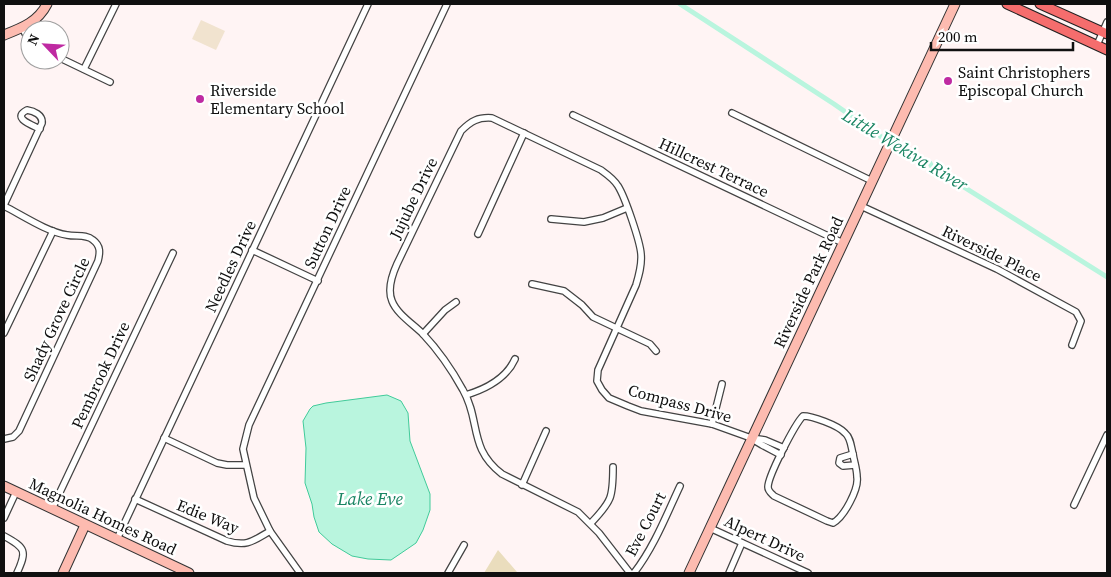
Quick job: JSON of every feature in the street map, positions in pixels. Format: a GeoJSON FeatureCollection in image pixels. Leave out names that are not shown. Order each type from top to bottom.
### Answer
{"type":"FeatureCollection","features":[{"type":"Feature","properties":{"kind":"main road"},"geometry":{"type":"LineString","coordinates":[[1007,4],[1107,50]]}},
{"type":"Feature","properties":{"kind":"main road"},"geometry":{"type":"LineString","coordinates":[[1040,4],[1105,33]]}},
{"type":"Feature","properties":{"kind":"street"},"geometry":{"type":"LineString","coordinates":[[35,20],[43,12],[47,4]]}},
{"type":"Feature","properties":{"kind":"street"},"geometry":{"type":"LineString","coordinates":[[84,69],[116,4]]}},
{"type":"Feature","properties":{"kind":"street","name":"Needles Drive"},"geometry":{"type":"LineString","coordinates":[[117,539],[368,4]]}},
{"type":"Feature","properties":{"kind":"street","name":"Sutton Drive"},"geometry":{"type":"LineString","coordinates":[[300,573],[270,531],[254,498],[243,450],[250,425],[447,4]]}},
{"type":"Feature","properties":{"kind":"street","name":"Riverside Park Road"},"geometry":{"type":"LineString","coordinates":[[688,573],[955,4]]}},
{"type":"Feature","properties":{"kind":"street"},"geometry":{"type":"LineString","coordinates":[[1097,45],[1105,33],[1107,22]]}},
{"type":"Feature","properties":{"kind":"street"},"geometry":{"type":"LineString","coordinates":[[4,35],[20,29]]}},
{"type":"Feature","properties":{"kind":"street"},"geometry":{"type":"LineString","coordinates":[[70,63],[110,82]]}},
{"type":"Feature","properties":{"kind":"street"},"geometry":{"type":"LineString","coordinates":[[732,113],[872,181]]}},
{"type":"Feature","properties":{"kind":"street","name":"Hillcrest Terrace"},"geometry":{"type":"LineString","coordinates":[[573,115],[844,243]]}},
{"type":"Feature","properties":{"kind":"street","name":"Jujube Drive"},"geometry":{"type":"LineString","coordinates":[[524,133],[492,118],[481,118],[468,124],[461,131],[391,277],[391,300],[398,310],[436,349],[453,372],[466,395],[479,445],[491,466],[522,485],[578,512],[591,524],[632,573]]}},
{"type":"Feature","properties":{"kind":"street"},"geometry":{"type":"LineString","coordinates":[[4,333],[53,231],[4,206],[40,129]]}},
{"type":"Feature","properties":{"kind":"street"},"geometry":{"type":"LineString","coordinates":[[478,234],[524,133]]}},
{"type":"Feature","properties":{"kind":"street","name":"Compass Drive"},"geometry":{"type":"LineString","coordinates":[[524,133],[601,170],[611,177],[619,187],[628,208],[641,253],[640,272],[598,370],[597,381],[602,390],[609,398],[641,411],[712,424],[751,438],[765,440],[782,451]]}},
{"type":"Feature","properties":{"kind":"street","name":"Riverside Place"},"geometry":{"type":"LineString","coordinates":[[861,206],[996,269],[1076,312],[1081,321],[1072,345]]}},
{"type":"Feature","properties":{"kind":"street"},"geometry":{"type":"LineString","coordinates":[[551,219],[584,222],[603,218],[628,208]]}},
{"type":"Feature","properties":{"kind":"street","name":"Shady Grove Circle"},"geometry":{"type":"LineString","coordinates":[[4,440],[13,437],[19,430],[100,254],[99,246],[93,239],[53,231]]}},
{"type":"Feature","properties":{"kind":"street"},"geometry":{"type":"LineString","coordinates":[[252,250],[318,281]]}},
{"type":"Feature","properties":{"kind":"street","name":"Pembrook Drive"},"geometry":{"type":"LineString","coordinates":[[52,509],[173,253]]}},
{"type":"Feature","properties":{"kind":"street"},"geometry":{"type":"LineString","coordinates":[[532,284],[564,291],[582,305],[593,317],[650,344],[656,351]]}},
{"type":"Feature","properties":{"kind":"street"},"geometry":{"type":"LineString","coordinates":[[423,334],[445,310],[456,302]]}},
{"type":"Feature","properties":{"kind":"street"},"geometry":{"type":"LineString","coordinates":[[466,395],[491,385],[510,370],[515,359]]}},
{"type":"Feature","properties":{"kind":"street"},"geometry":{"type":"LineString","coordinates":[[712,424],[722,384]]}},
{"type":"Feature","properties":{"kind":"street"},"geometry":{"type":"LineString","coordinates":[[803,416],[811,416],[846,433],[858,478],[840,519],[834,523],[827,521],[774,496],[769,491],[770,478],[782,451],[797,421],[803,416]]}},
{"type":"Feature","properties":{"kind":"street"},"geometry":{"type":"LineString","coordinates":[[522,485],[546,431]]}},
{"type":"Feature","properties":{"kind":"street"},"geometry":{"type":"LineString","coordinates":[[1074,505],[1107,435]]}},
{"type":"Feature","properties":{"kind":"street"},"geometry":{"type":"LineString","coordinates":[[164,438],[216,463],[246,465]]}},
{"type":"Feature","properties":{"kind":"street"},"geometry":{"type":"LineString","coordinates":[[853,454],[842,456],[839,463],[843,466],[855,465]]}},
{"type":"Feature","properties":{"kind":"street"},"geometry":{"type":"LineString","coordinates":[[591,524],[608,504],[613,493],[614,467]]}},
{"type":"Feature","properties":{"kind":"street","name":"Magnolia Homes Road"},"geometry":{"type":"LineString","coordinates":[[4,486],[189,573]]}},
{"type":"Feature","properties":{"kind":"street","name":"Eve Court"},"geometry":{"type":"LineString","coordinates":[[632,573],[646,557],[656,540],[680,486]]}},
{"type":"Feature","properties":{"kind":"street"},"geometry":{"type":"LineString","coordinates":[[4,518],[16,492]]}},
{"type":"Feature","properties":{"kind":"street","name":"Edie Way"},"geometry":{"type":"LineString","coordinates":[[135,499],[236,544],[252,542],[270,531]]}},
{"type":"Feature","properties":{"kind":"street"},"geometry":{"type":"LineString","coordinates":[[62,573],[85,524]]}},
{"type":"Feature","properties":{"kind":"street","name":"Alpert Drive"},"geometry":{"type":"LineString","coordinates":[[710,528],[808,573]]}},
{"type":"Feature","properties":{"kind":"street"},"geometry":{"type":"LineString","coordinates":[[4,536],[23,549],[24,557],[17,573]]}},
{"type":"Feature","properties":{"kind":"street"},"geometry":{"type":"LineString","coordinates":[[728,573],[742,543]]}},
{"type":"Feature","properties":{"kind":"street"},"geometry":{"type":"LineString","coordinates":[[448,573],[464,545]]}},
{"type":"Feature","properties":{"kind":"shaded area"},"geometry":{"type":"Polygon","coordinates":[[[201,20],[225,31],[216,50],[192,39],[201,20]]]}},
{"type":"Feature","properties":{"kind":"shaded area"},"geometry":{"type":"Polygon","coordinates":[[[498,550],[517,572],[519,573],[484,573],[498,550]]]}},
{"type":"Feature","properties":{"kind":"water","name":"Lake Eve"},"geometry":{"type":"Polygon","coordinates":[[[387,395],[401,401],[408,413],[410,441],[430,494],[430,510],[416,543],[391,560],[368,559],[352,556],[332,544],[319,532],[305,483],[306,448],[303,421],[313,406],[387,395]]]}},
{"type":"Feature","properties":{"kind":"waterway","name":"Little Wekiva River"},"geometry":{"type":"LineString","coordinates":[[680,4],[834,104],[916,161],[930,163],[932,167],[1107,277]]}},
{"type":"Feature","properties":{"kind":"place","name":"Saint Christophers Episcopal Church"},"geometry":{"type":"Point","coordinates":[948,81]}},
{"type":"Feature","properties":{"kind":"place","name":"Riverside Elementary School"},"geometry":{"type":"Point","coordinates":[200,99]}}]}
